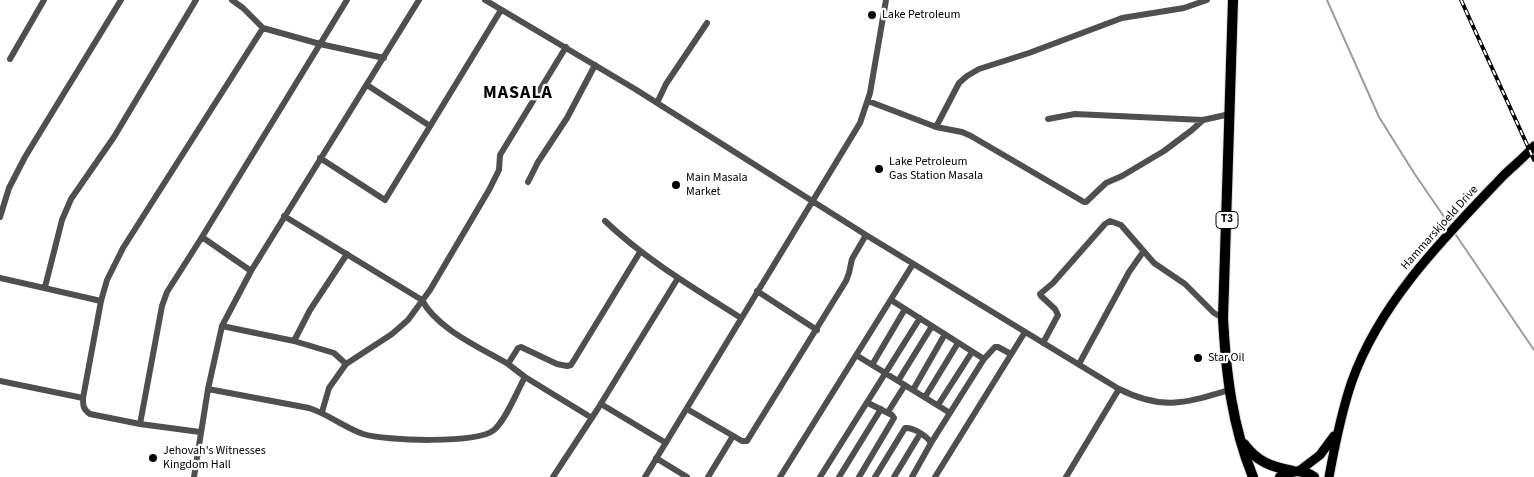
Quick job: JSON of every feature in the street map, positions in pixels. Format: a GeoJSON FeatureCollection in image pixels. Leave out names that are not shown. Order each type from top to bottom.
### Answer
{"type":"FeatureCollection","features":[{"type":"Feature","properties":{"kind":"highway","name":"T3"},"geometry":{"type":"LineString","coordinates":[[1233,0],[1223,318],[1229,390],[1240,439],[1253,477]]}},
{"type":"Feature","properties":{"kind":"highway","name":"T3"},"geometry":{"type":"LineString","coordinates":[[1240,439],[1250,453],[1265,464],[1314,477]]}},
{"type":"Feature","properties":{"kind":"highway"},"geometry":{"type":"LineString","coordinates":[[1280,477],[1296,471]]}},
{"type":"Feature","properties":{"kind":"main road","name":"Hammarskjoeld Drive"},"geometry":{"type":"LineString","coordinates":[[1330,477],[1338,424],[1352,380],[1368,346],[1387,314],[1409,281],[1451,232],[1534,146]]}},
{"type":"Feature","properties":{"kind":"main road"},"geometry":{"type":"LineString","coordinates":[[1296,471],[1325,450],[1331,442],[1338,424]]}},
{"type":"Feature","properties":{"kind":"street"},"geometry":{"type":"LineString","coordinates":[[10,59],[44,0]]}},
{"type":"Feature","properties":{"kind":"street"},"geometry":{"type":"LineString","coordinates":[[0,217],[9,188],[25,158],[121,0]]}},
{"type":"Feature","properties":{"kind":"street"},"geometry":{"type":"LineString","coordinates":[[45,287],[62,220],[71,200],[114,137],[196,0]]}},
{"type":"Feature","properties":{"kind":"street"},"geometry":{"type":"LineString","coordinates":[[232,0],[263,28],[320,44],[384,58]]}},
{"type":"Feature","properties":{"kind":"street"},"geometry":{"type":"LineString","coordinates":[[140,424],[162,306],[167,292],[347,0]]}},
{"type":"Feature","properties":{"kind":"street"},"geometry":{"type":"LineString","coordinates":[[194,477],[200,432],[222,326],[251,271],[284,216],[419,0]]}},
{"type":"Feature","properties":{"kind":"street"},"geometry":{"type":"LineString","coordinates":[[484,0],[566,47],[866,235],[1119,389],[1144,400],[1162,403],[1181,402],[1229,390]]}},
{"type":"Feature","properties":{"kind":"street"},"geometry":{"type":"LineString","coordinates":[[645,477],[860,123],[868,101],[886,0]]}},
{"type":"Feature","properties":{"kind":"street"},"geometry":{"type":"LineString","coordinates":[[936,126],[959,83],[979,69],[1029,53],[1122,18],[1184,8],[1207,0]]}},
{"type":"Feature","properties":{"kind":"street"},"geometry":{"type":"LineString","coordinates":[[320,158],[385,200],[501,10]]}},
{"type":"Feature","properties":{"kind":"street"},"geometry":{"type":"LineString","coordinates":[[657,103],[670,79],[707,23]]}},
{"type":"Feature","properties":{"kind":"street"},"geometry":{"type":"LineString","coordinates":[[200,432],[140,424],[90,414],[83,405],[83,398],[101,301],[107,280],[124,248],[263,28]]}},
{"type":"Feature","properties":{"kind":"street"},"geometry":{"type":"LineString","coordinates":[[322,412],[329,388],[346,364],[392,334],[408,320],[422,300],[489,190],[499,170],[500,155],[566,47]]}},
{"type":"Feature","properties":{"kind":"street"},"geometry":{"type":"LineString","coordinates":[[528,182],[538,162],[567,118],[595,65]]}},
{"type":"Feature","properties":{"kind":"street"},"geometry":{"type":"LineString","coordinates":[[367,85],[430,126]]}},
{"type":"Feature","properties":{"kind":"street"},"geometry":{"type":"LineString","coordinates":[[868,101],[936,126],[971,136],[1084,202],[1106,183],[1122,176],[1164,151],[1203,120]]}},
{"type":"Feature","properties":{"kind":"street"},"geometry":{"type":"LineString","coordinates":[[1048,119],[1075,114],[1203,120],[1230,114]]}},
{"type":"Feature","properties":{"kind":"street"},"geometry":{"type":"LineString","coordinates":[[284,216],[422,300],[426,308],[443,325],[592,418]]}},
{"type":"Feature","properties":{"kind":"street"},"geometry":{"type":"LineString","coordinates":[[605,221],[640,252],[741,318]]}},
{"type":"Feature","properties":{"kind":"street"},"geometry":{"type":"LineString","coordinates":[[1043,343],[1058,315],[1055,309],[1040,294],[1053,283],[1105,224],[1110,222],[1121,224],[1154,263],[1185,284],[1214,313],[1223,318]]}},
{"type":"Feature","properties":{"kind":"street"},"geometry":{"type":"LineString","coordinates":[[687,409],[744,442],[750,438],[846,281],[852,259],[866,235]]}},
{"type":"Feature","properties":{"kind":"street"},"geometry":{"type":"LineString","coordinates":[[202,238],[251,271]]}},
{"type":"Feature","properties":{"kind":"street"},"geometry":{"type":"LineString","coordinates":[[508,364],[518,348],[521,347],[557,364],[567,366],[571,364],[640,252]]}},
{"type":"Feature","properties":{"kind":"street"},"geometry":{"type":"LineString","coordinates":[[1079,364],[1129,272],[1143,252]]}},
{"type":"Feature","properties":{"kind":"street"},"geometry":{"type":"LineString","coordinates":[[294,341],[310,310],[347,254]]}},
{"type":"Feature","properties":{"kind":"street"},"geometry":{"type":"LineString","coordinates":[[780,477],[914,264]]}},
{"type":"Feature","properties":{"kind":"street"},"geometry":{"type":"LineString","coordinates":[[0,278],[101,301]]}},
{"type":"Feature","properties":{"kind":"street"},"geometry":{"type":"LineString","coordinates":[[553,477],[601,404],[678,278]]}},
{"type":"Feature","properties":{"kind":"street"},"geometry":{"type":"LineString","coordinates":[[757,291],[817,330]]}},
{"type":"Feature","properties":{"kind":"street"},"geometry":{"type":"LineString","coordinates":[[891,300],[984,359]]}},
{"type":"Feature","properties":{"kind":"street"},"geometry":{"type":"LineString","coordinates":[[872,365],[905,309]]}},
{"type":"Feature","properties":{"kind":"street"},"geometry":{"type":"LineString","coordinates":[[820,477],[920,318]]}},
{"type":"Feature","properties":{"kind":"street"},"geometry":{"type":"LineString","coordinates":[[222,326],[294,341],[334,353],[346,364]]}},
{"type":"Feature","properties":{"kind":"street"},"geometry":{"type":"LineString","coordinates":[[898,381],[932,326]]}},
{"type":"Feature","properties":{"kind":"street"},"geometry":{"type":"LineString","coordinates":[[935,477],[1025,332]]}},
{"type":"Feature","properties":{"kind":"street"},"geometry":{"type":"LineString","coordinates":[[913,390],[945,334]]}},
{"type":"Feature","properties":{"kind":"street"},"geometry":{"type":"LineString","coordinates":[[926,397],[958,343]]}},
{"type":"Feature","properties":{"kind":"street"},"geometry":{"type":"LineString","coordinates":[[912,477],[984,359],[995,346],[1011,354]]}},
{"type":"Feature","properties":{"kind":"street"},"geometry":{"type":"LineString","coordinates":[[938,405],[972,352]]}},
{"type":"Feature","properties":{"kind":"street"},"geometry":{"type":"LineString","coordinates":[[856,355],[950,413]]}},
{"type":"Feature","properties":{"kind":"street"},"geometry":{"type":"LineString","coordinates":[[208,389],[280,401],[322,412],[365,434],[421,439],[476,438],[494,431],[525,377]]}},
{"type":"Feature","properties":{"kind":"street"},"geometry":{"type":"LineString","coordinates":[[0,381],[83,398]]}},
{"type":"Feature","properties":{"kind":"street"},"geometry":{"type":"LineString","coordinates":[[839,477],[884,410],[905,384]]}},
{"type":"Feature","properties":{"kind":"street"},"geometry":{"type":"LineString","coordinates":[[1066,477],[1119,389]]}},
{"type":"Feature","properties":{"kind":"street"},"geometry":{"type":"LineString","coordinates":[[859,477],[894,420],[894,416],[868,403]]}},
{"type":"Feature","properties":{"kind":"street"},"geometry":{"type":"LineString","coordinates":[[601,404],[666,443]]}},
{"type":"Feature","properties":{"kind":"street"},"geometry":{"type":"LineString","coordinates":[[874,477],[905,428],[910,428],[930,440],[931,443]]}},
{"type":"Feature","properties":{"kind":"street"},"geometry":{"type":"LineString","coordinates":[[894,477],[920,434]]}},
{"type":"Feature","properties":{"kind":"street"},"geometry":{"type":"LineString","coordinates":[[708,477],[732,436]]}},
{"type":"Feature","properties":{"kind":"street"},"geometry":{"type":"LineString","coordinates":[[656,458],[687,477]]}},
{"type":"Feature","properties":{"kind":"waterway"},"geometry":{"type":"LineString","coordinates":[[1327,0],[1379,117],[1449,224]]}},
{"type":"Feature","properties":{"kind":"waterway"},"geometry":{"type":"LineString","coordinates":[[1456,235],[1534,350]]}},
{"type":"Feature","properties":{"kind":"railway"},"geometry":{"type":"LineString","coordinates":[[1461,0],[1534,160]]}},
{"type":"Feature","properties":{"kind":"place","name":"Lake Petroleum"},"geometry":{"type":"Point","coordinates":[872,15]}},
{"type":"Feature","properties":{"kind":"place","name":"Lake Petroleum Gas Station Masala"},"geometry":{"type":"Point","coordinates":[879,169]}},
{"type":"Feature","properties":{"kind":"place","name":"Main Masala Market"},"geometry":{"type":"Point","coordinates":[676,185]}},
{"type":"Feature","properties":{"kind":"place","name":"Star Oil"},"geometry":{"type":"Point","coordinates":[1198,358]}},
{"type":"Feature","properties":{"kind":"place","name":"Jehovah's Witnesses Kingdom Hall"},"geometry":{"type":"Point","coordinates":[153,458]}},
{"type":"Feature","properties":{"kind":"district","name":"MASALA"},"geometry":{"type":"Point","coordinates":[518,94]}}]}
